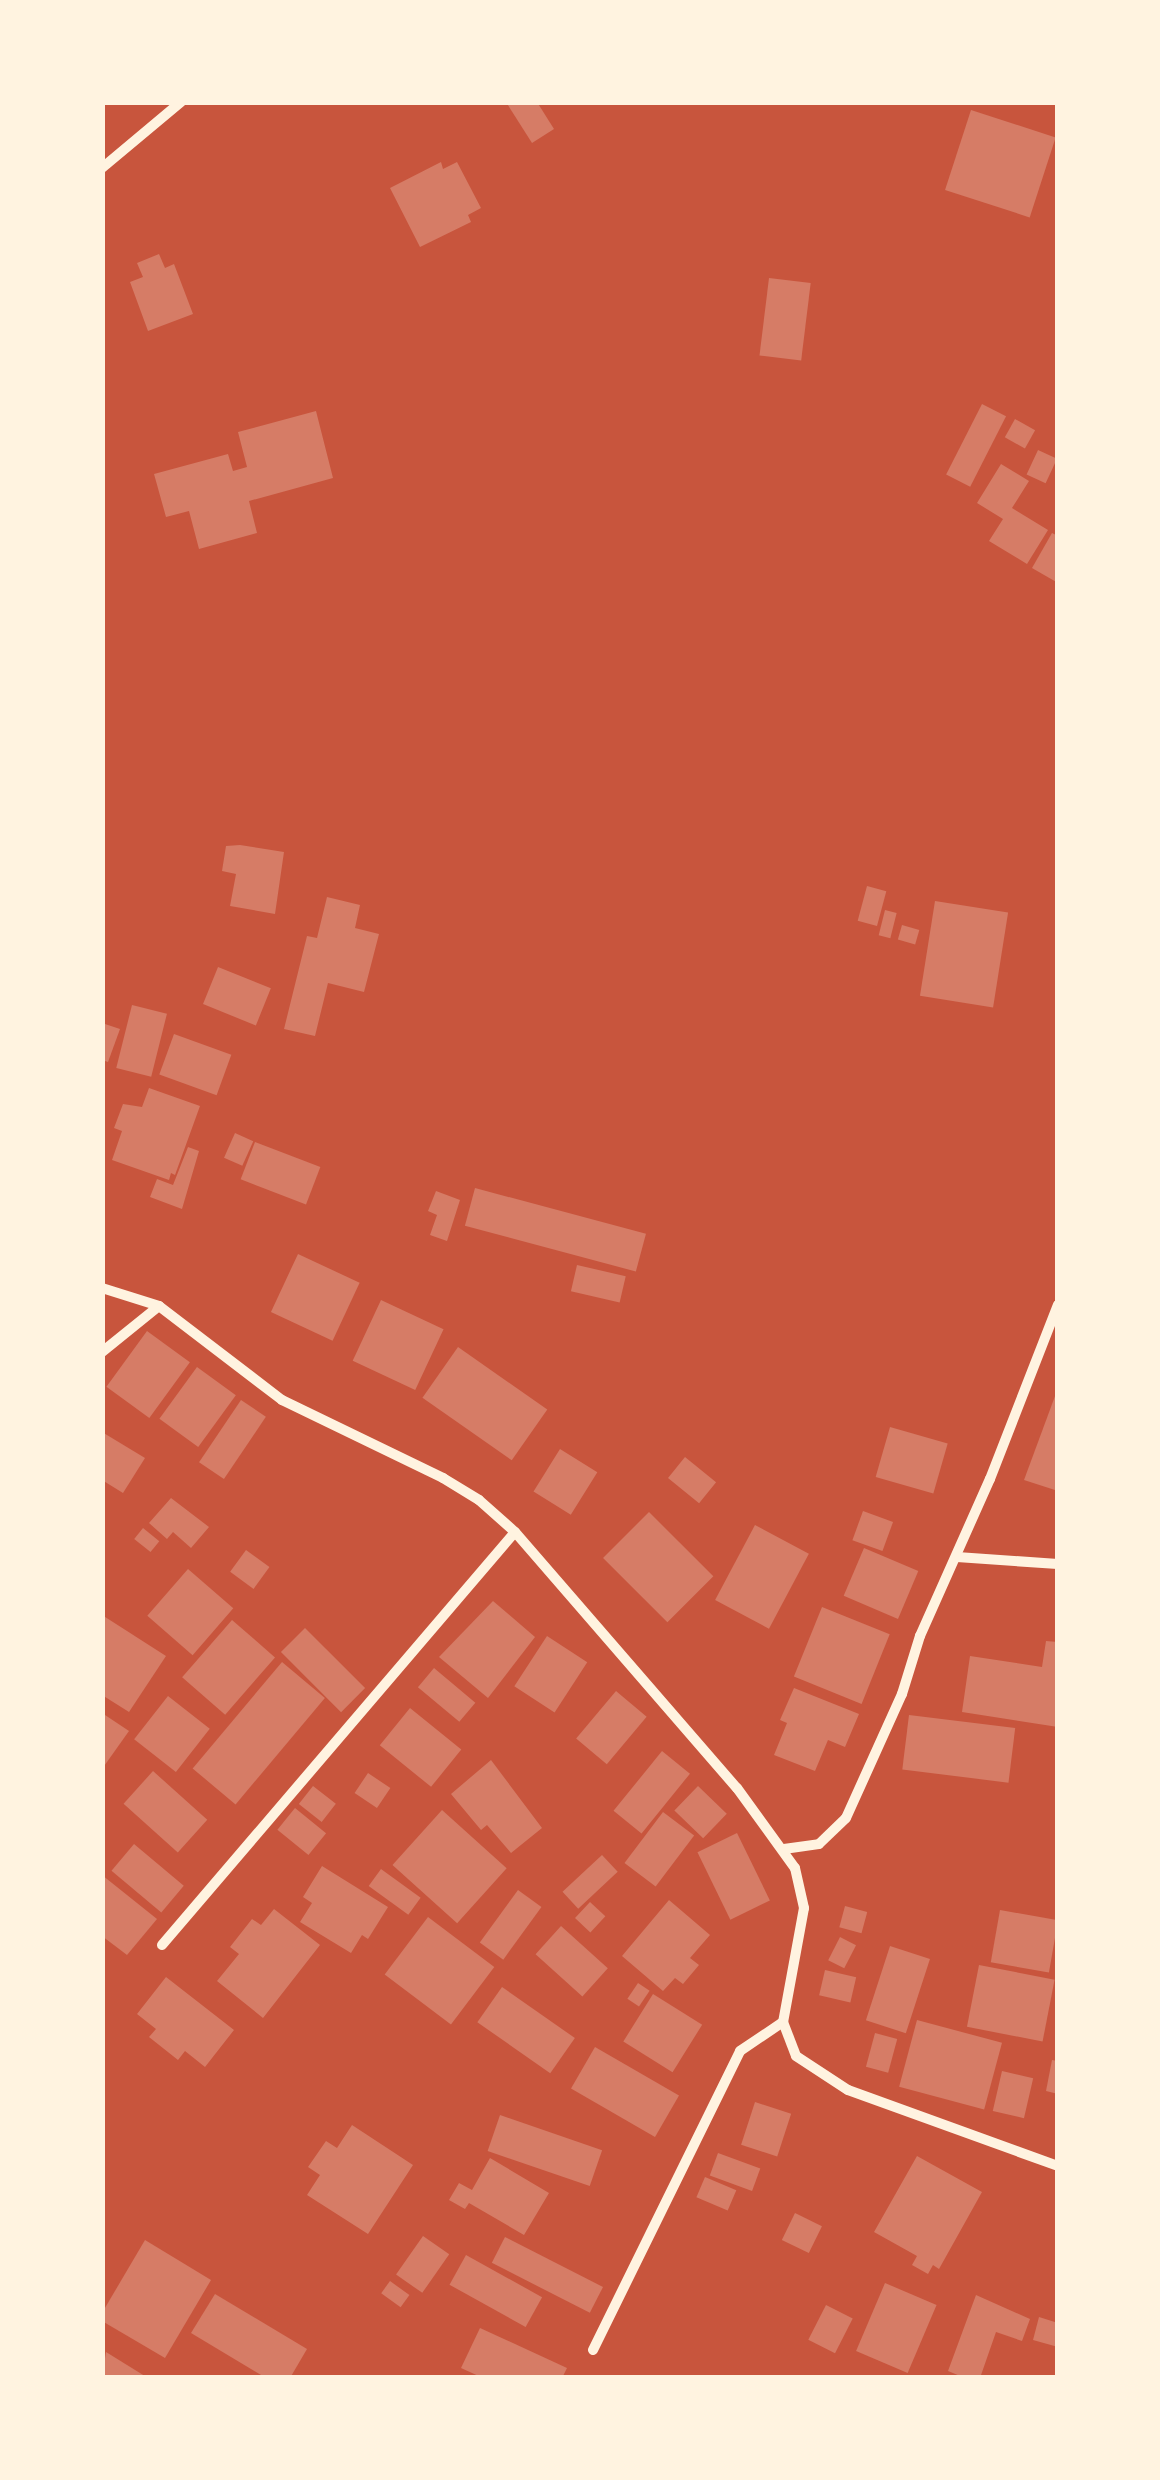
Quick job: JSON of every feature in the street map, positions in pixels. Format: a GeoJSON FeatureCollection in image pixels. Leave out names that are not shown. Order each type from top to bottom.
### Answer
{"type":"FeatureCollection","features":[{"type":"Feature","properties":{"kind":"street"},"geometry":{"type":"LineString","coordinates":[[102,168],[181,102]]}},
{"type":"Feature","properties":{"kind":"street"},"geometry":{"type":"LineString","coordinates":[[102,1288],[158,1306],[282,1400],[443,1478],[479,1500],[515,1532],[784,1849],[795,1868],[804,1908],[783,2022],[796,2056],[848,2090],[1058,2166]]}},
{"type":"Feature","properties":{"kind":"street"},"geometry":{"type":"LineString","coordinates":[[784,1849],[819,1844],[846,1818],[1058,1305]]}},
{"type":"Feature","properties":{"kind":"street"},"geometry":{"type":"LineString","coordinates":[[102,1352],[158,1306]]}},
{"type":"Feature","properties":{"kind":"street"},"geometry":{"type":"LineString","coordinates":[[162,1945],[515,1532]]}},
{"type":"Feature","properties":{"kind":"street"},"geometry":{"type":"LineString","coordinates":[[957,1557],[1058,1564]]}},
{"type":"Feature","properties":{"kind":"street"},"geometry":{"type":"LineString","coordinates":[[593,2350],[740,2051],[783,2022]]}},
{"type":"Feature","properties":{"kind":"building"},"geometry":{"type":"Polygon","coordinates":[[[506,102],[537,102],[554,129],[532,143],[506,102]]]}},
{"type":"Feature","properties":{"kind":"building"},"geometry":{"type":"Polygon","coordinates":[[[971,110],[1056,138],[1030,217],[945,190],[971,110]]]}},
{"type":"Feature","properties":{"kind":"building"},"geometry":{"type":"Polygon","coordinates":[[[441,162],[443,169],[457,162],[481,208],[468,215],[471,222],[420,247],[390,188],[441,162]]]}},
{"type":"Feature","properties":{"kind":"building"},"geometry":{"type":"Polygon","coordinates":[[[159,254],[165,268],[174,264],[193,314],[148,331],[130,282],[143,277],[137,263],[159,254]]]}},
{"type":"Feature","properties":{"kind":"building"},"geometry":{"type":"Polygon","coordinates":[[[769,278],[811,283],[801,361],[759,355],[769,278]]]}},
{"type":"Feature","properties":{"kind":"building"},"geometry":{"type":"Polygon","coordinates":[[[982,404],[1006,416],[970,487],[946,474],[982,404]]]}},
{"type":"Feature","properties":{"kind":"building"},"geometry":{"type":"Polygon","coordinates":[[[316,411],[333,478],[249,501],[257,533],[199,549],[189,511],[166,517],[154,474],[228,454],[233,471],[247,467],[238,432],[316,411]]]}},
{"type":"Feature","properties":{"kind":"building"},"geometry":{"type":"Polygon","coordinates":[[[1015,419],[1035,430],[1025,449],[1005,437],[1015,419]]]}},
{"type":"Feature","properties":{"kind":"building"},"geometry":{"type":"Polygon","coordinates":[[[1038,450],[1057,459],[1046,483],[1027,474],[1038,450]]]}},
{"type":"Feature","properties":{"kind":"building"},"geometry":{"type":"Polygon","coordinates":[[[1001,464],[1029,481],[1012,508],[1048,530],[1027,564],[989,541],[1003,519],[977,503],[1001,464]]]}},
{"type":"Feature","properties":{"kind":"building"},"geometry":{"type":"Polygon","coordinates":[[[1052,533],[1058,536],[1058,583],[1032,568],[1052,533]]]}},
{"type":"Feature","properties":{"kind":"building"},"geometry":{"type":"Polygon","coordinates":[[[226,846],[284,852],[275,914],[230,906],[236,874],[222,871],[226,846]]]}},
{"type":"Feature","properties":{"kind":"building"},"geometry":{"type":"Polygon","coordinates":[[[867,886],[886,891],[877,926],[858,921],[867,886]]]}},
{"type":"Feature","properties":{"kind":"building"},"geometry":{"type":"Polygon","coordinates":[[[327,897],[360,905],[355,928],[379,934],[364,992],[328,983],[315,1036],[284,1029],[307,936],[317,938],[327,897]]]}},
{"type":"Feature","properties":{"kind":"building"},"geometry":{"type":"Polygon","coordinates":[[[935,901],[1008,913],[993,1007],[920,996],[935,901]]]}},
{"type":"Feature","properties":{"kind":"building"},"geometry":{"type":"Polygon","coordinates":[[[885,910],[897,913],[890,938],[879,935],[885,910]]]}},
{"type":"Feature","properties":{"kind":"building"},"geometry":{"type":"Polygon","coordinates":[[[902,925],[919,930],[915,944],[898,939],[902,925]]]}},
{"type":"Feature","properties":{"kind":"building"},"geometry":{"type":"Polygon","coordinates":[[[218,967],[271,988],[256,1025],[203,1004],[218,967]]]}},
{"type":"Feature","properties":{"kind":"building"},"geometry":{"type":"Polygon","coordinates":[[[132,1005],[167,1014],[151,1077],[116,1068],[132,1005]]]}},
{"type":"Feature","properties":{"kind":"building"},"geometry":{"type":"Polygon","coordinates":[[[102,1023],[120,1029],[108,1062],[102,1060],[102,1023]]]}},
{"type":"Feature","properties":{"kind":"building"},"geometry":{"type":"Polygon","coordinates":[[[174,1034],[231,1055],[217,1095],[159,1074],[174,1034]]]}},
{"type":"Feature","properties":{"kind":"building"},"geometry":{"type":"Polygon","coordinates":[[[149,1088],[200,1106],[175,1175],[171,1173],[169,1180],[112,1160],[122,1131],[114,1128],[123,1104],[142,1107],[149,1088]]]}},
{"type":"Feature","properties":{"kind":"building"},"geometry":{"type":"Polygon","coordinates":[[[235,1133],[253,1141],[242,1166],[224,1158],[235,1133]]]}},
{"type":"Feature","properties":{"kind":"building"},"geometry":{"type":"Polygon","coordinates":[[[255,1142],[320,1167],[306,1204],[241,1179],[255,1142]]]}},
{"type":"Feature","properties":{"kind":"building"},"geometry":{"type":"Polygon","coordinates":[[[188,1147],[199,1151],[182,1209],[150,1197],[157,1179],[173,1185],[188,1147]]]}},
{"type":"Feature","properties":{"kind":"building"},"geometry":{"type":"Polygon","coordinates":[[[475,1188],[646,1234],[636,1271],[465,1226],[475,1188]]]}},
{"type":"Feature","properties":{"kind":"building"},"geometry":{"type":"Polygon","coordinates":[[[436,1191],[460,1200],[447,1241],[430,1235],[437,1215],[428,1211],[436,1191]]]}},
{"type":"Feature","properties":{"kind":"building"},"geometry":{"type":"Polygon","coordinates":[[[298,1254],[360,1283],[333,1341],[271,1312],[298,1254]]]}},
{"type":"Feature","properties":{"kind":"building"},"geometry":{"type":"Polygon","coordinates":[[[577,1265],[626,1276],[620,1303],[571,1291],[577,1265]]]}},
{"type":"Feature","properties":{"kind":"building"},"geometry":{"type":"Polygon","coordinates":[[[381,1300],[444,1329],[415,1390],[353,1361],[381,1300]]]}},
{"type":"Feature","properties":{"kind":"building"},"geometry":{"type":"Polygon","coordinates":[[[147,1331],[190,1362],[149,1418],[106,1387],[147,1331]]]}},
{"type":"Feature","properties":{"kind":"building"},"geometry":{"type":"Polygon","coordinates":[[[458,1347],[547,1410],[512,1460],[422,1398],[458,1347]]]}},
{"type":"Feature","properties":{"kind":"building"},"geometry":{"type":"Polygon","coordinates":[[[197,1367],[236,1395],[198,1447],[159,1419],[197,1367]]]}},
{"type":"Feature","properties":{"kind":"building"},"geometry":{"type":"Polygon","coordinates":[[[1058,1388],[1058,1491],[1024,1480],[1058,1388]]]}},
{"type":"Feature","properties":{"kind":"building"},"geometry":{"type":"Polygon","coordinates":[[[241,1400],[266,1417],[224,1479],[199,1462],[241,1400]]]}},
{"type":"Feature","properties":{"kind":"building"},"geometry":{"type":"Polygon","coordinates":[[[890,1427],[948,1444],[933,1494],[876,1477],[890,1427]]]}},
{"type":"Feature","properties":{"kind":"building"},"geometry":{"type":"Polygon","coordinates":[[[102,1432],[145,1458],[123,1493],[102,1480],[102,1432]]]}},
{"type":"Feature","properties":{"kind":"building"},"geometry":{"type":"Polygon","coordinates":[[[560,1449],[597,1472],[571,1515],[534,1491],[560,1449]]]}},
{"type":"Feature","properties":{"kind":"building"},"geometry":{"type":"Polygon","coordinates":[[[685,1457],[716,1482],[699,1503],[668,1478],[685,1457]]]}},
{"type":"Feature","properties":{"kind":"building"},"geometry":{"type":"Polygon","coordinates":[[[171,1498],[209,1527],[191,1548],[173,1532],[167,1539],[149,1523],[171,1498]]]}},
{"type":"Feature","properties":{"kind":"building"},"geometry":{"type":"Polygon","coordinates":[[[863,1511],[893,1522],[882,1551],[852,1540],[863,1511]]]}},
{"type":"Feature","properties":{"kind":"building"},"geometry":{"type":"Polygon","coordinates":[[[649,1512],[713,1576],[667,1622],[603,1558],[649,1512]]]}},
{"type":"Feature","properties":{"kind":"building"},"geometry":{"type":"Polygon","coordinates":[[[755,1525],[809,1554],[769,1629],[715,1600],[755,1525]]]}},
{"type":"Feature","properties":{"kind":"building"},"geometry":{"type":"Polygon","coordinates":[[[143,1528],[159,1541],[151,1552],[134,1539],[143,1528]]]}},
{"type":"Feature","properties":{"kind":"building"},"geometry":{"type":"Polygon","coordinates":[[[864,1548],[918,1571],[898,1619],[844,1596],[864,1548]]]}},
{"type":"Feature","properties":{"kind":"building"},"geometry":{"type":"Polygon","coordinates":[[[246,1550],[269,1567],[254,1589],[230,1572],[246,1550]]]}},
{"type":"Feature","properties":{"kind":"building"},"geometry":{"type":"Polygon","coordinates":[[[188,1569],[233,1608],[193,1655],[147,1616],[188,1569]]]}},
{"type":"Feature","properties":{"kind":"building"},"geometry":{"type":"Polygon","coordinates":[[[493,1601],[535,1637],[488,1698],[439,1657],[493,1601]]]}},
{"type":"Feature","properties":{"kind":"building"},"geometry":{"type":"Polygon","coordinates":[[[822,1607],[890,1634],[862,1704],[794,1677],[822,1607]]]}},
{"type":"Feature","properties":{"kind":"building"},"geometry":{"type":"Polygon","coordinates":[[[102,1615],[166,1656],[129,1712],[102,1695],[102,1615]]]}},
{"type":"Feature","properties":{"kind":"building"},"geometry":{"type":"Polygon","coordinates":[[[232,1620],[275,1657],[225,1715],[182,1677],[232,1620]]]}},
{"type":"Feature","properties":{"kind":"building"},"geometry":{"type":"Polygon","coordinates":[[[305,1628],[365,1688],[341,1712],[281,1652],[305,1628]]]}},
{"type":"Feature","properties":{"kind":"building"},"geometry":{"type":"Polygon","coordinates":[[[547,1636],[587,1662],[555,1712],[514,1686],[547,1636]]]}},
{"type":"Feature","properties":{"kind":"building"},"geometry":{"type":"Polygon","coordinates":[[[1046,1641],[1058,1642],[1058,1727],[962,1712],[970,1656],[1042,1667],[1046,1641]]]}},
{"type":"Feature","properties":{"kind":"building"},"geometry":{"type":"Polygon","coordinates":[[[282,1662],[325,1698],[236,1804],[193,1768],[282,1662]]]}},
{"type":"Feature","properties":{"kind":"building"},"geometry":{"type":"Polygon","coordinates":[[[434,1668],[475,1703],[459,1722],[418,1687],[434,1668]]]}},
{"type":"Feature","properties":{"kind":"building"},"geometry":{"type":"Polygon","coordinates":[[[794,1688],[859,1714],[845,1747],[828,1740],[815,1771],[774,1755],[787,1723],[780,1720],[794,1688]]]}},
{"type":"Feature","properties":{"kind":"building"},"geometry":{"type":"Polygon","coordinates":[[[616,1691],[647,1717],[607,1764],[576,1738],[616,1691]]]}},
{"type":"Feature","properties":{"kind":"building"},"geometry":{"type":"Polygon","coordinates":[[[168,1696],[210,1729],[176,1772],[134,1739],[168,1696]]]}},
{"type":"Feature","properties":{"kind":"building"},"geometry":{"type":"Polygon","coordinates":[[[410,1708],[461,1750],[431,1787],[380,1745],[410,1708]]]}},
{"type":"Feature","properties":{"kind":"building"},"geometry":{"type":"Polygon","coordinates":[[[102,1713],[129,1731],[102,1769],[102,1713]]]}},
{"type":"Feature","properties":{"kind":"building"},"geometry":{"type":"Polygon","coordinates":[[[909,1715],[1015,1728],[1008,1783],[902,1770],[909,1715]]]}},
{"type":"Feature","properties":{"kind":"building"},"geometry":{"type":"Polygon","coordinates":[[[662,1751],[690,1774],[642,1833],[614,1811],[662,1751]]]}},
{"type":"Feature","properties":{"kind":"building"},"geometry":{"type":"Polygon","coordinates":[[[491,1760],[542,1828],[511,1853],[487,1825],[481,1830],[451,1794],[491,1760]]]}},
{"type":"Feature","properties":{"kind":"building"},"geometry":{"type":"Polygon","coordinates":[[[153,1771],[207,1820],[178,1853],[124,1804],[153,1771]]]}},
{"type":"Feature","properties":{"kind":"building"},"geometry":{"type":"Polygon","coordinates":[[[368,1773],[390,1788],[377,1808],[355,1793],[368,1773]]]}},
{"type":"Feature","properties":{"kind":"building"},"geometry":{"type":"Polygon","coordinates":[[[313,1786],[336,1804],[322,1822],[299,1804],[313,1786]]]}},
{"type":"Feature","properties":{"kind":"building"},"geometry":{"type":"Polygon","coordinates":[[[698,1786],[727,1814],[703,1838],[674,1810],[698,1786]]]}},
{"type":"Feature","properties":{"kind":"building"},"geometry":{"type":"Polygon","coordinates":[[[295,1808],[326,1833],[308,1855],[277,1830],[295,1808]]]}},
{"type":"Feature","properties":{"kind":"building"},"geometry":{"type":"Polygon","coordinates":[[[442,1810],[507,1868],[457,1923],[392,1865],[442,1810]]]}},
{"type":"Feature","properties":{"kind":"building"},"geometry":{"type":"Polygon","coordinates":[[[663,1812],[694,1835],[656,1887],[624,1863],[663,1812]]]}},
{"type":"Feature","properties":{"kind":"building"},"geometry":{"type":"Polygon","coordinates":[[[737,1833],[770,1900],[730,1920],[697,1852],[737,1833]]]}},
{"type":"Feature","properties":{"kind":"building"},"geometry":{"type":"Polygon","coordinates":[[[134,1844],[184,1886],[161,1913],[112,1871],[134,1844]]]}},
{"type":"Feature","properties":{"kind":"building"},"geometry":{"type":"Polygon","coordinates":[[[602,1855],[618,1872],[578,1909],[563,1892],[602,1855]]]}},
{"type":"Feature","properties":{"kind":"building"},"geometry":{"type":"Polygon","coordinates":[[[322,1866],[388,1907],[368,1939],[362,1935],[351,1953],[300,1922],[312,1903],[303,1897],[322,1866]]]}},
{"type":"Feature","properties":{"kind":"building"},"geometry":{"type":"Polygon","coordinates":[[[381,1869],[421,1898],[408,1915],[369,1886],[381,1869]]]}},
{"type":"Feature","properties":{"kind":"building"},"geometry":{"type":"Polygon","coordinates":[[[102,1875],[157,1919],[127,1955],[102,1936],[102,1875]]]}},
{"type":"Feature","properties":{"kind":"building"},"geometry":{"type":"Polygon","coordinates":[[[518,1890],[541,1907],[503,1960],[480,1943],[518,1890]]]}},
{"type":"Feature","properties":{"kind":"building"},"geometry":{"type":"Polygon","coordinates":[[[669,1900],[710,1935],[690,1958],[699,1965],[683,1984],[675,1978],[663,1991],[622,1956],[669,1900]]]}},
{"type":"Feature","properties":{"kind":"building"},"geometry":{"type":"Polygon","coordinates":[[[590,1902],[605,1916],[590,1932],[575,1918],[590,1902]]]}},
{"type":"Feature","properties":{"kind":"building"},"geometry":{"type":"Polygon","coordinates":[[[845,1906],[867,1912],[862,1933],[839,1927],[845,1906]]]}},
{"type":"Feature","properties":{"kind":"building"},"geometry":{"type":"Polygon","coordinates":[[[274,1909],[320,1945],[263,2018],[217,1981],[239,1954],[230,1947],[252,1919],[261,1925],[274,1909]]]}},
{"type":"Feature","properties":{"kind":"building"},"geometry":{"type":"Polygon","coordinates":[[[1000,1910],[1058,1920],[1049,1972],[991,1962],[1000,1910]]]}},
{"type":"Feature","properties":{"kind":"building"},"geometry":{"type":"Polygon","coordinates":[[[428,1917],[494,1967],[451,2024],[385,1975],[428,1917]]]}},
{"type":"Feature","properties":{"kind":"building"},"geometry":{"type":"Polygon","coordinates":[[[561,1926],[608,1968],[582,1996],[536,1954],[561,1926]]]}},
{"type":"Feature","properties":{"kind":"building"},"geometry":{"type":"Polygon","coordinates":[[[840,1937],[856,1945],[844,1968],[828,1960],[840,1937]]]}},
{"type":"Feature","properties":{"kind":"building"},"geometry":{"type":"Polygon","coordinates":[[[890,1946],[930,1959],[906,2033],[866,2020],[890,1946]]]}},
{"type":"Feature","properties":{"kind":"building"},"geometry":{"type":"Polygon","coordinates":[[[979,1965],[1055,1980],[1043,2042],[967,2027],[979,1965]]]}},
{"type":"Feature","properties":{"kind":"building"},"geometry":{"type":"Polygon","coordinates":[[[825,1970],[856,1977],[850,2003],[819,1995],[825,1970]]]}},
{"type":"Feature","properties":{"kind":"building"},"geometry":{"type":"Polygon","coordinates":[[[166,1977],[234,2030],[205,2067],[185,2051],[178,2060],[149,2037],[156,2029],[137,2014],[166,1977]]]}},
{"type":"Feature","properties":{"kind":"building"},"geometry":{"type":"Polygon","coordinates":[[[638,1983],[650,1991],[639,2007],[627,1999],[638,1983]]]}},
{"type":"Feature","properties":{"kind":"building"},"geometry":{"type":"Polygon","coordinates":[[[502,1987],[575,2038],[550,2073],[477,2022],[502,1987]]]}},
{"type":"Feature","properties":{"kind":"building"},"geometry":{"type":"Polygon","coordinates":[[[653,1994],[702,2025],[673,2072],[623,2041],[653,1994]]]}},
{"type":"Feature","properties":{"kind":"building"},"geometry":{"type":"Polygon","coordinates":[[[917,2020],[1002,2043],[984,2109],[899,2087],[917,2020]]]}},
{"type":"Feature","properties":{"kind":"building"},"geometry":{"type":"Polygon","coordinates":[[[875,2033],[897,2039],[888,2073],[866,2067],[875,2033]]]}},
{"type":"Feature","properties":{"kind":"building"},"geometry":{"type":"Polygon","coordinates":[[[595,2047],[679,2096],[655,2137],[571,2089],[595,2047]]]}},
{"type":"Feature","properties":{"kind":"building"},"geometry":{"type":"Polygon","coordinates":[[[1052,2060],[1058,2061],[1058,2094],[1046,2091],[1052,2060]]]}},
{"type":"Feature","properties":{"kind":"building"},"geometry":{"type":"Polygon","coordinates":[[[1002,2071],[1033,2078],[1024,2118],[993,2111],[1002,2071]]]}},
{"type":"Feature","properties":{"kind":"building"},"geometry":{"type":"Polygon","coordinates":[[[755,2102],[791,2114],[777,2157],[741,2145],[755,2102]]]}},
{"type":"Feature","properties":{"kind":"building"},"geometry":{"type":"Polygon","coordinates":[[[500,2115],[602,2150],[590,2186],[488,2151],[500,2115]]]}},
{"type":"Feature","properties":{"kind":"building"},"geometry":{"type":"Polygon","coordinates":[[[352,2125],[413,2165],[368,2234],[307,2195],[320,2175],[308,2167],[326,2141],[337,2148],[352,2125]]]}},
{"type":"Feature","properties":{"kind":"building"},"geometry":{"type":"Polygon","coordinates":[[[718,2153],[760,2168],[752,2191],[710,2176],[718,2153]]]}},
{"type":"Feature","properties":{"kind":"building"},"geometry":{"type":"Polygon","coordinates":[[[917,2156],[982,2192],[939,2269],[933,2265],[928,2274],[912,2265],[917,2256],[874,2232],[917,2156]]]}},
{"type":"Feature","properties":{"kind":"building"},"geometry":{"type":"Polygon","coordinates":[[[490,2158],[549,2193],[524,2235],[469,2203],[465,2209],[449,2200],[459,2183],[472,2190],[490,2158]]]}},
{"type":"Feature","properties":{"kind":"building"},"geometry":{"type":"Polygon","coordinates":[[[705,2177],[736,2190],[728,2211],[696,2197],[705,2177]]]}},
{"type":"Feature","properties":{"kind":"building"},"geometry":{"type":"Polygon","coordinates":[[[795,2213],[822,2226],[809,2253],[782,2240],[795,2213]]]}},
{"type":"Feature","properties":{"kind":"building"},"geometry":{"type":"Polygon","coordinates":[[[423,2236],[449,2254],[422,2293],[396,2275],[423,2236]]]}},
{"type":"Feature","properties":{"kind":"building"},"geometry":{"type":"Polygon","coordinates":[[[505,2237],[603,2287],[590,2313],[492,2263],[505,2237]]]}},
{"type":"Feature","properties":{"kind":"building"},"geometry":{"type":"Polygon","coordinates":[[[145,2240],[211,2280],[165,2358],[102,2321],[102,2313],[145,2240]]]}},
{"type":"Feature","properties":{"kind":"building"},"geometry":{"type":"Polygon","coordinates":[[[466,2255],[542,2297],[526,2327],[450,2285],[466,2255]]]}},
{"type":"Feature","properties":{"kind":"building"},"geometry":{"type":"Polygon","coordinates":[[[390,2281],[409,2295],[401,2307],[381,2293],[390,2281]]]}},
{"type":"Feature","properties":{"kind":"building"},"geometry":{"type":"Polygon","coordinates":[[[885,2283],[937,2305],[908,2373],[856,2351],[885,2283]]]}},
{"type":"Feature","properties":{"kind":"building"},"geometry":{"type":"Polygon","coordinates":[[[215,2294],[307,2349],[290,2378],[266,2378],[191,2333],[215,2294]]]}},
{"type":"Feature","properties":{"kind":"building"},"geometry":{"type":"Polygon","coordinates":[[[976,2295],[1030,2319],[1022,2341],[996,2332],[980,2378],[965,2378],[948,2371],[976,2295]]]}},
{"type":"Feature","properties":{"kind":"building"},"geometry":{"type":"Polygon","coordinates":[[[826,2305],[853,2319],[835,2353],[808,2340],[826,2305]]]}},
{"type":"Feature","properties":{"kind":"building"},"geometry":{"type":"Polygon","coordinates":[[[1039,2317],[1058,2323],[1058,2347],[1033,2340],[1039,2317]]]}},
{"type":"Feature","properties":{"kind":"building"},"geometry":{"type":"Polygon","coordinates":[[[480,2328],[567,2368],[562,2378],[483,2378],[461,2368],[480,2328]]]}},
{"type":"Feature","properties":{"kind":"building"},"geometry":{"type":"Polygon","coordinates":[[[106,2352],[148,2378],[102,2378],[106,2352]]]}}]}
